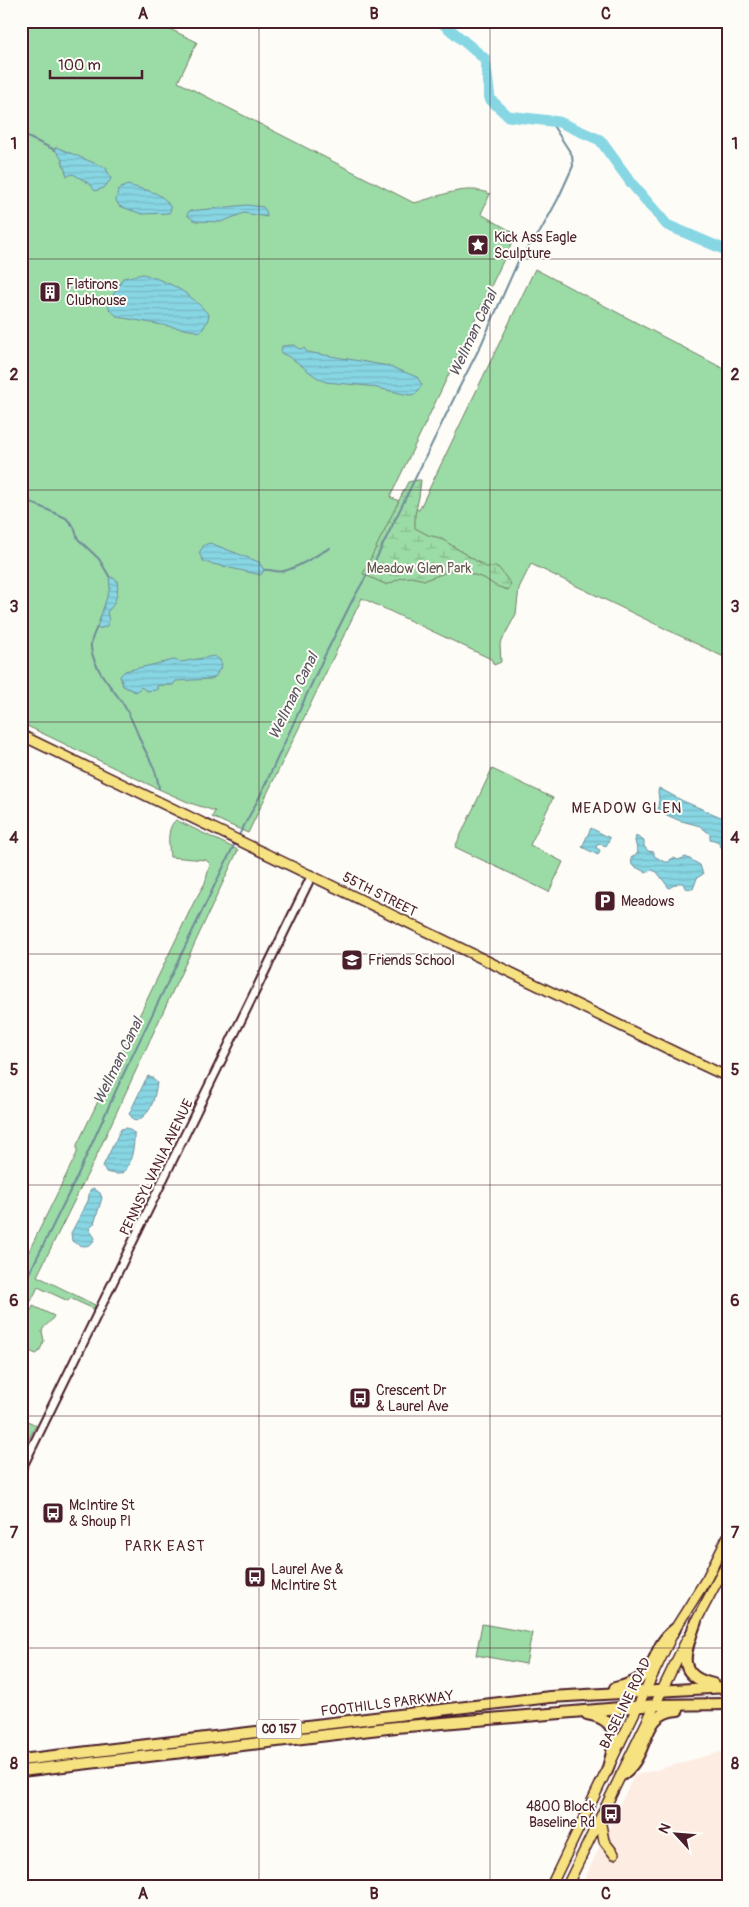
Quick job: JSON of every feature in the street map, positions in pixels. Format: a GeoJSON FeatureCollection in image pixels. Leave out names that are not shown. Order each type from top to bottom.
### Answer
{"type":"FeatureCollection","features":[{"type":"Feature","properties":{"kind":"highway"},"geometry":{"type":"LineString","coordinates":[[696,1621],[685,1655],[686,1667],[691,1675],[699,1680],[727,1687]]}},
{"type":"Feature","properties":{"kind":"highway"},"geometry":{"type":"LineString","coordinates":[[550,1697],[559,1693],[615,1688],[636,1682],[648,1672],[667,1636],[675,1629]]}},
{"type":"Feature","properties":{"kind":"highway","name":"FOOTHILLS PARKWAY"},"geometry":{"type":"LineString","coordinates":[[21,1760],[550,1697],[727,1687]]}},
{"type":"Feature","properties":{"kind":"highway"},"geometry":{"type":"LineString","coordinates":[[622,1775],[634,1764],[654,1722],[663,1712],[719,1708],[728,1705]]}},
{"type":"Feature","properties":{"kind":"highway","name":"FOOTHILLS PARKWAY"},"geometry":{"type":"LineString","coordinates":[[21,1771],[396,1727],[639,1706],[728,1705]]}},
{"type":"Feature","properties":{"kind":"highway"},"geometry":{"type":"LineString","coordinates":[[566,1712],[597,1716],[610,1723],[614,1734],[614,1743],[607,1771]]}},
{"type":"Feature","properties":{"kind":"main road","name":"55TH STREET"},"geometry":{"type":"LineString","coordinates":[[21,735],[728,1077]]}},
{"type":"Feature","properties":{"kind":"main road","name":"BASELINE ROAD"},"geometry":{"type":"LineString","coordinates":[[551,1886],[675,1629],[706,1578],[728,1536]]}},
{"type":"Feature","properties":{"kind":"main road","name":"BASELINE ROAD"},"geometry":{"type":"LineString","coordinates":[[568,1886],[696,1621],[728,1561]]}},
{"type":"Feature","properties":{"kind":"main road"},"geometry":{"type":"LineString","coordinates":[[600,1818],[604,1842],[614,1854]]}},
{"type":"Feature","properties":{"kind":"street","name":"PENNSYLVANIA AVENUE"},"geometry":{"type":"LineString","coordinates":[[21,1470],[312,875]]}},
{"type":"Feature","properties":{"kind":"shaded area"},"geometry":{"type":"Polygon","coordinates":[[[728,1750],[728,1886],[581,1886],[634,1776],[728,1750]]]}},
{"type":"Feature","properties":{"kind":"green space","name":"Meadow Glen Park"},"geometry":{"type":"Polygon","coordinates":[[[21,21],[153,21],[197,42],[178,82],[414,203],[462,190],[481,191],[490,194],[481,214],[516,234],[390,497],[419,510],[535,269],[728,371],[728,659],[531,564],[519,588],[516,614],[500,644],[501,662],[494,665],[491,659],[362,598],[248,833],[212,817],[215,811],[190,803],[152,786],[21,723],[21,21]]]}},
{"type":"Feature","properties":{"kind":"green space","name":"Meadow Glen Park"},"geometry":{"type":"Polygon","coordinates":[[[421,480],[415,515],[415,528],[428,535],[440,538],[486,567],[498,567],[511,584],[508,590],[496,586],[484,578],[456,569],[425,580],[411,577],[401,578],[387,585],[363,574],[408,482],[421,480]]]}},
{"type":"Feature","properties":{"kind":"green space"},"geometry":{"type":"Polygon","coordinates":[[[492,769],[553,798],[530,845],[563,862],[549,892],[455,847],[492,769]]]}},
{"type":"Feature","properties":{"kind":"green space"},"geometry":{"type":"Polygon","coordinates":[[[176,820],[238,850],[94,1161],[37,1276],[95,1305],[94,1309],[70,1298],[68,1301],[38,1287],[21,1321],[21,1273],[25,1265],[23,1263],[77,1153],[77,1145],[194,902],[205,883],[210,864],[206,860],[170,857],[169,832],[176,820]]]}},
{"type":"Feature","properties":{"kind":"green space"},"geometry":{"type":"Polygon","coordinates":[[[33,1306],[54,1316],[42,1331],[44,1341],[39,1352],[36,1354],[21,1347],[21,1332],[33,1306]]]}},
{"type":"Feature","properties":{"kind":"green space"},"geometry":{"type":"Polygon","coordinates":[[[21,1418],[36,1425],[21,1454],[21,1418]]]}},
{"type":"Feature","properties":{"kind":"green space"},"geometry":{"type":"Polygon","coordinates":[[[482,1624],[532,1633],[526,1664],[476,1655],[482,1624]]]}},
{"type":"Feature","properties":{"kind":"water"},"geometry":{"type":"Polygon","coordinates":[[[56,147],[106,168],[111,179],[104,188],[95,191],[90,184],[73,174],[67,176],[61,158],[55,150],[56,147]]]}},
{"type":"Feature","properties":{"kind":"water"},"geometry":{"type":"Polygon","coordinates":[[[127,185],[147,190],[164,198],[171,209],[169,213],[142,214],[119,206],[116,200],[118,190],[127,185]]]}},
{"type":"Feature","properties":{"kind":"water"},"geometry":{"type":"Polygon","coordinates":[[[247,205],[263,207],[267,217],[244,213],[221,222],[195,221],[187,215],[189,211],[247,205]]]}},
{"type":"Feature","properties":{"kind":"water"},"geometry":{"type":"Polygon","coordinates":[[[143,274],[179,289],[202,307],[209,315],[201,332],[118,317],[109,309],[109,302],[123,278],[143,274]]]}},
{"type":"Feature","properties":{"kind":"water"},"geometry":{"type":"Polygon","coordinates":[[[294,345],[299,349],[304,348],[307,352],[389,366],[417,377],[422,385],[416,394],[409,395],[368,386],[326,382],[281,353],[282,346],[294,345]]]}},
{"type":"Feature","properties":{"kind":"water"},"geometry":{"type":"Polygon","coordinates":[[[210,543],[259,562],[264,570],[261,575],[204,562],[199,553],[204,545],[210,543]]]}},
{"type":"Feature","properties":{"kind":"water"},"geometry":{"type":"Polygon","coordinates":[[[109,576],[117,580],[118,589],[115,602],[107,612],[109,621],[107,626],[99,629],[97,627],[110,588],[109,576]]]}},
{"type":"Feature","properties":{"kind":"water"},"geometry":{"type":"Polygon","coordinates":[[[214,656],[220,660],[222,665],[215,677],[211,679],[176,681],[173,685],[157,686],[157,690],[147,691],[141,687],[136,692],[123,686],[120,676],[125,671],[174,660],[181,662],[214,656]]]}},
{"type":"Feature","properties":{"kind":"water"},"geometry":{"type":"Polygon","coordinates":[[[659,788],[683,801],[728,820],[728,848],[721,847],[717,841],[710,839],[710,834],[700,826],[678,820],[660,812],[658,808],[659,788]]]}},
{"type":"Feature","properties":{"kind":"water"},"geometry":{"type":"Polygon","coordinates":[[[591,828],[610,838],[606,846],[598,843],[596,848],[600,850],[598,855],[582,847],[591,828]]]}},
{"type":"Feature","properties":{"kind":"water"},"geometry":{"type":"Polygon","coordinates":[[[636,836],[644,841],[644,846],[648,851],[654,852],[654,856],[665,862],[669,862],[674,858],[678,860],[686,857],[700,865],[703,874],[697,878],[693,889],[685,888],[683,883],[678,883],[669,888],[657,872],[652,870],[645,872],[632,865],[631,858],[638,853],[635,841],[636,836]]]}},
{"type":"Feature","properties":{"kind":"water"},"geometry":{"type":"Polygon","coordinates":[[[148,1076],[157,1083],[153,1100],[149,1111],[135,1121],[129,1114],[148,1076]]]}},
{"type":"Feature","properties":{"kind":"water"},"geometry":{"type":"Polygon","coordinates":[[[127,1128],[134,1133],[134,1143],[127,1168],[119,1174],[106,1172],[103,1166],[121,1129],[127,1128]]]}},
{"type":"Feature","properties":{"kind":"water"},"geometry":{"type":"Polygon","coordinates":[[[93,1188],[100,1193],[102,1198],[94,1224],[89,1229],[95,1238],[91,1244],[82,1246],[72,1241],[71,1233],[88,1201],[90,1190],[93,1188]]]}},
{"type":"Feature","properties":{"kind":"waterway"},"geometry":{"type":"LineString","coordinates":[[440,21],[485,59],[490,99],[508,116],[559,122],[600,140],[632,184],[667,225],[728,251]]}},
{"type":"Feature","properties":{"kind":"waterway","name":"Wellman Canal"},"geometry":{"type":"LineString","coordinates":[[238,837],[260,796],[324,657],[352,601],[376,559],[481,345],[520,257],[540,232],[573,166],[572,155],[550,121]]}},
{"type":"Feature","properties":{"kind":"waterway"},"geometry":{"type":"LineString","coordinates":[[21,134],[55,150]]}},
{"type":"Feature","properties":{"kind":"waterway"},"geometry":{"type":"LineString","coordinates":[[21,498],[66,518],[74,527],[78,539],[99,559],[109,576]]}},
{"type":"Feature","properties":{"kind":"waterway"},"geometry":{"type":"LineString","coordinates":[[264,570],[281,571],[290,569],[330,548]]}},
{"type":"Feature","properties":{"kind":"waterway"},"geometry":{"type":"LineString","coordinates":[[97,627],[92,637],[91,645],[95,662],[129,714],[154,769],[159,788]]}},
{"type":"Feature","properties":{"kind":"waterway","name":"Wellman Canal"},"geometry":{"type":"LineString","coordinates":[[21,1290],[74,1183],[123,1075],[235,843]]}},
{"type":"Feature","properties":{"kind":"place","name":"Kick Ass Eagle Sculpture"},"geometry":{"type":"Point","coordinates":[478,245]}},
{"type":"Feature","properties":{"kind":"place","name":"Flatirons Clubhouse"},"geometry":{"type":"Point","coordinates":[50,292]}},
{"type":"Feature","properties":{"kind":"place","name":"Meadows"},"geometry":{"type":"Point","coordinates":[605,901]}},
{"type":"Feature","properties":{"kind":"place","name":"Friends School"},"geometry":{"type":"Point","coordinates":[352,960]}},
{"type":"Feature","properties":{"kind":"place","name":"Crescent Dr & Laurel Ave"},"geometry":{"type":"Point","coordinates":[360,1398]}},
{"type":"Feature","properties":{"kind":"place","name":"McIntire St & Shoup Pl"},"geometry":{"type":"Point","coordinates":[53,1513]}},
{"type":"Feature","properties":{"kind":"place","name":"Laurel Ave & McIntire St"},"geometry":{"type":"Point","coordinates":[255,1577]}},
{"type":"Feature","properties":{"kind":"place","name":"4800 Block Baseline Rd"},"geometry":{"type":"Point","coordinates":[611,1814]}},
{"type":"Feature","properties":{"kind":"district","name":"MEADOW GLEN"},"geometry":{"type":"Point","coordinates":[627,808]}},
{"type":"Feature","properties":{"kind":"district","name":"PARK EAST"},"geometry":{"type":"Point","coordinates":[165,1546]}}]}
